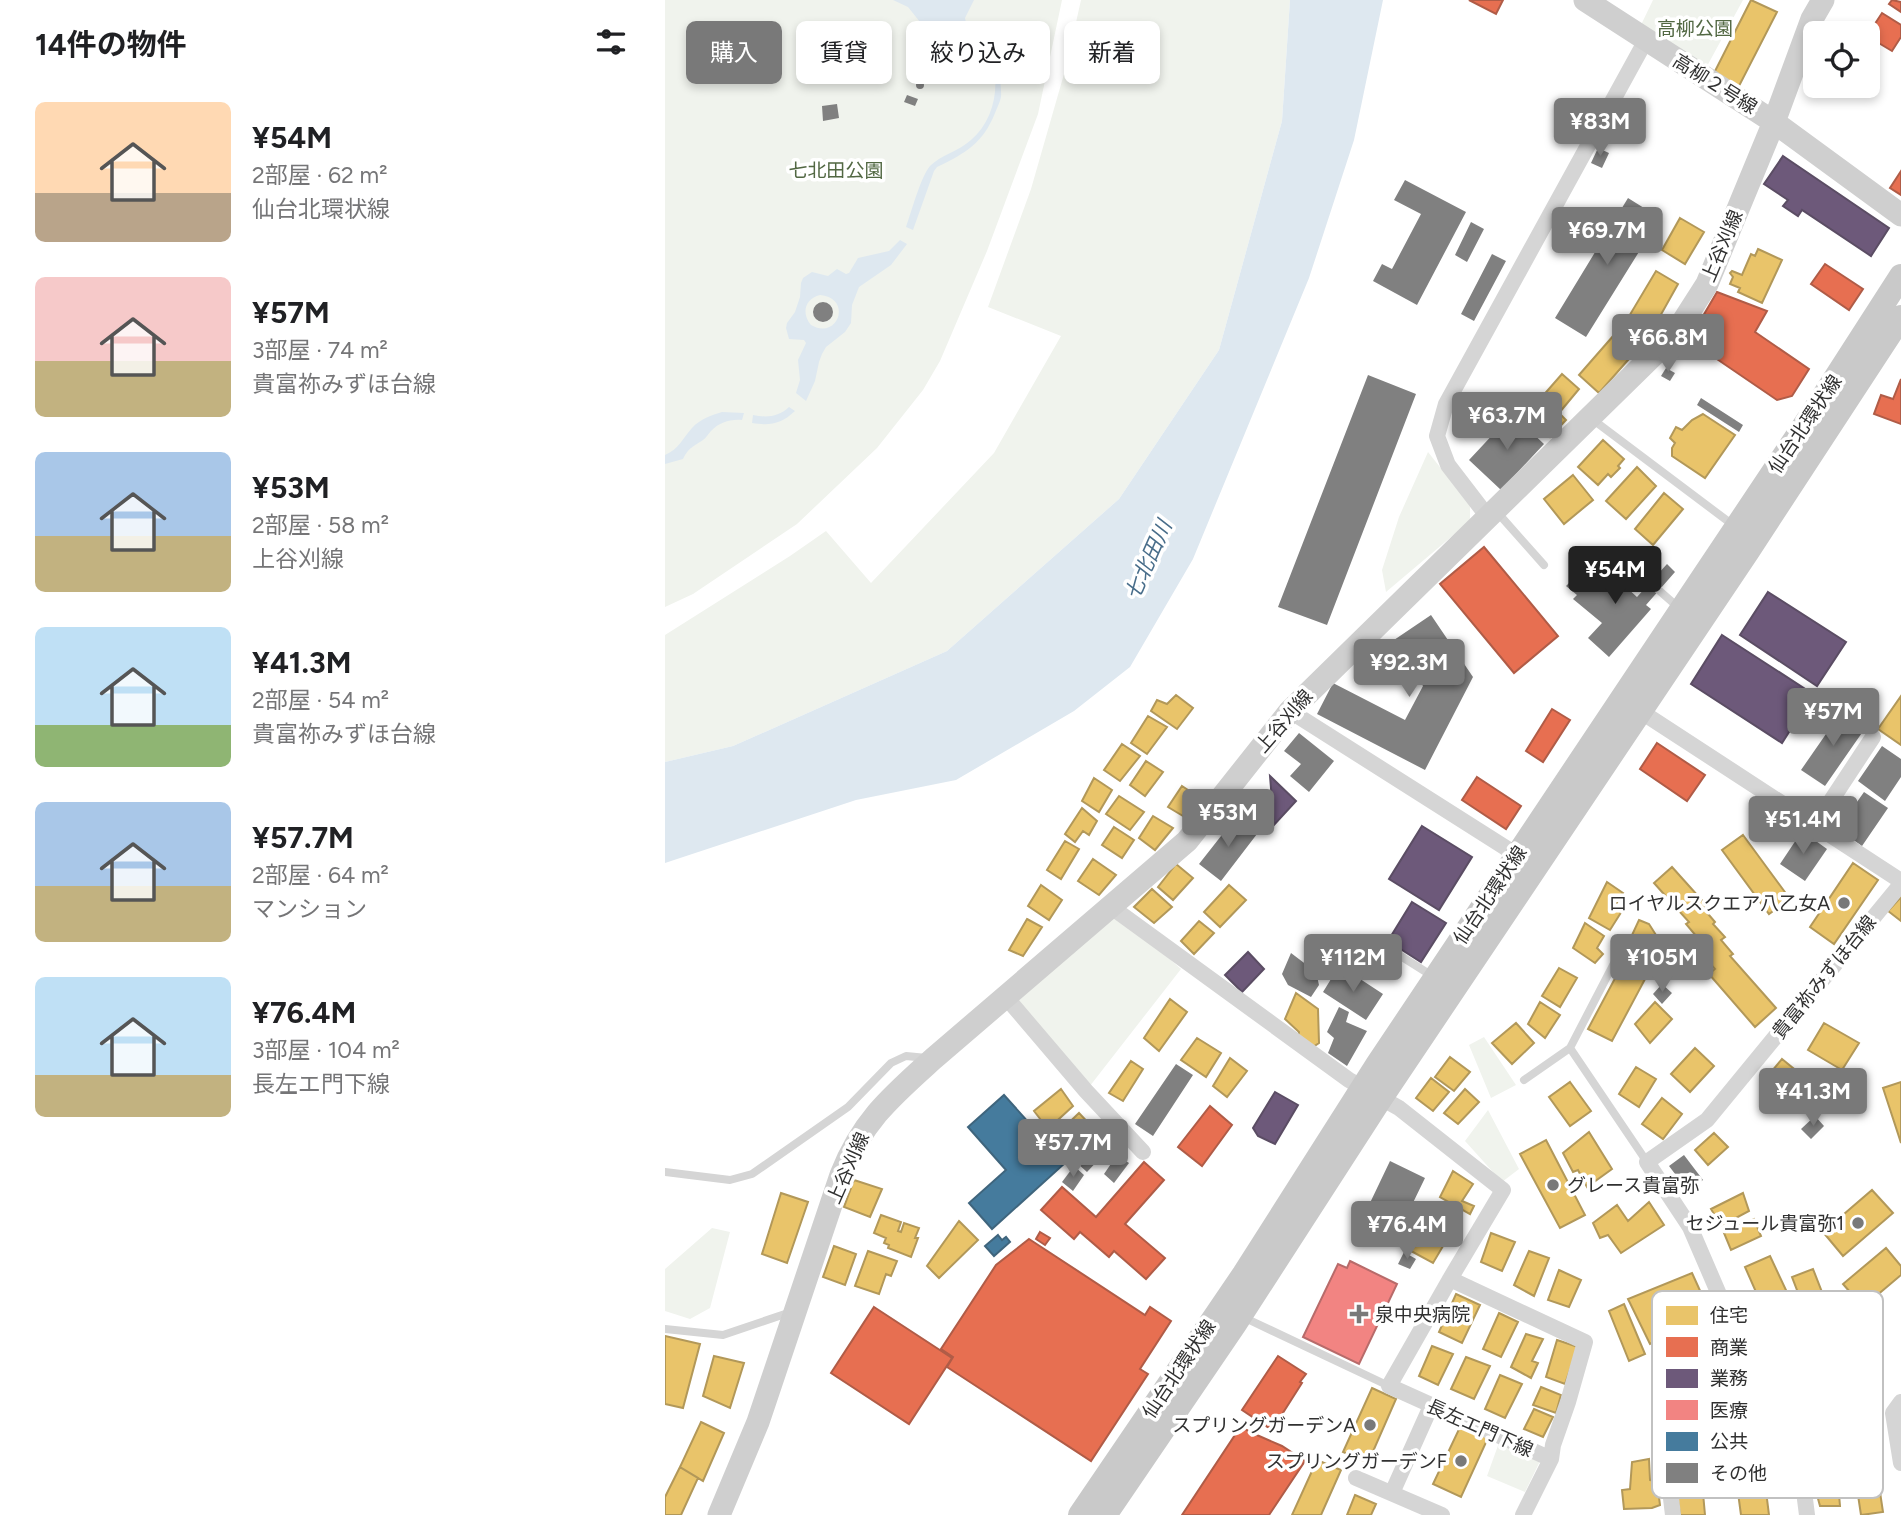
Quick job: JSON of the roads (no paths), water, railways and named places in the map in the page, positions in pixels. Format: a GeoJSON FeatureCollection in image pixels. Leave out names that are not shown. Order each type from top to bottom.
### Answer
{"type":"FeatureCollection","features":[{"type":"Feature","properties":{"kind":"main road","name":"仙台北環状線"},"geometry":{"type":"LineString","coordinates":[[1105,1515],[1240,1316],[1372,1093],[1435,978],[1901,276]]}},
{"type":"Feature","properties":{"kind":"main road","name":"仙台北環状線"},"geometry":{"type":"LineString","coordinates":[[1080,1515],[1244,1274],[1640,711],[1901,317]]}},
{"type":"Feature","properties":{"kind":"street","name":"高柳２号線"},"geometry":{"type":"LineString","coordinates":[[1585,0],[1774,122],[1901,215]]}},
{"type":"Feature","properties":{"kind":"street","name":"上谷刈線"},"geometry":{"type":"LineString","coordinates":[[719,1515],[758,1422],[829,1209],[855,1142],[867,1125],[897,1091],[933,1059],[1187,841],[1290,710],[1675,334],[1707,285],[1774,122],[1812,19],[1823,0]]}},
{"type":"Feature","properties":{"kind":"street"},"geometry":{"type":"LineString","coordinates":[[1491,513],[1447,465],[1437,436],[1446,404],[1646,40]]}},
{"type":"Feature","properties":{"kind":"street"},"geometry":{"type":"LineString","coordinates":[[1290,710],[1517,855]]}},
{"type":"Feature","properties":{"kind":"street"},"geometry":{"type":"LineString","coordinates":[[1640,711],[1901,882]]}},
{"type":"Feature","properties":{"kind":"street"},"geometry":{"type":"LineString","coordinates":[[1815,825],[1873,737]]}},
{"type":"Feature","properties":{"kind":"street","name":"貴富祢みずほ台線"},"geometry":{"type":"LineString","coordinates":[[1647,1162],[1707,1120],[1901,882]]}},
{"type":"Feature","properties":{"kind":"street"},"geometry":{"type":"LineString","coordinates":[[1110,906],[1349,1080],[1399,1108],[1503,1190],[1389,1386]]}},
{"type":"Feature","properties":{"kind":"street"},"geometry":{"type":"LineString","coordinates":[[1005,996],[1086,1091],[1143,1152]]}},
{"type":"Feature","properties":{"kind":"street"},"geometry":{"type":"LineString","coordinates":[[1647,1162],[1690,1227],[1718,1291]]}},
{"type":"Feature","properties":{"kind":"street","name":"長左エ門下線"},"geometry":{"type":"LineString","coordinates":[[1389,1386],[1551,1459],[1585,1342],[1450,1279]]}},
{"type":"Feature","properties":{"kind":"street"},"geometry":{"type":"LineString","coordinates":[[1901,1402],[1893,1413],[1901,1462]]}},
{"type":"Feature","properties":{"kind":"street"},"geometry":{"type":"LineString","coordinates":[[1392,1493],[1431,1406]]}},
{"type":"Feature","properties":{"kind":"street"},"geometry":{"type":"LineString","coordinates":[[1523,1515],[1551,1459]]}},
{"type":"Feature","properties":{"kind":"street"},"geometry":{"type":"LineString","coordinates":[[1356,1478],[1442,1515]]}},
{"type":"Feature","properties":{"kind":"lane"},"geometry":{"type":"LineString","coordinates":[[1590,418],[1736,527]]}},
{"type":"Feature","properties":{"kind":"lane"},"geometry":{"type":"LineString","coordinates":[[1491,513],[1544,565]]}},
{"type":"Feature","properties":{"kind":"lane"},"geometry":{"type":"LineString","coordinates":[[1646,579],[1681,610]]}},
{"type":"Feature","properties":{"kind":"lane"},"geometry":{"type":"LineString","coordinates":[[1524,1080],[1570,1048],[1625,942]]}},
{"type":"Feature","properties":{"kind":"lane"},"geometry":{"type":"LineString","coordinates":[[1380,943],[1435,978]]}},
{"type":"Feature","properties":{"kind":"lane"},"geometry":{"type":"LineString","coordinates":[[1570,1048],[1647,1162]]}},
{"type":"Feature","properties":{"kind":"lane"},"geometry":{"type":"LineString","coordinates":[[665,1172],[730,1180],[752,1174],[848,1107],[891,1063],[906,1056],[933,1059]]}},
{"type":"Feature","properties":{"kind":"lane"},"geometry":{"type":"LineString","coordinates":[[665,1329],[723,1335],[796,1310]]}},
{"type":"Feature","properties":{"kind":"lane"},"geometry":{"type":"LineString","coordinates":[[1240,1316],[1389,1386]]}},
{"type":"Feature","properties":{"kind":"water"},"geometry":{"type":"Polygon","coordinates":[[[893,0],[974,0],[966,21],[919,21],[908,7],[893,0]]]}},
{"type":"Feature","properties":{"kind":"water","name":"七北田川"},"geometry":{"type":"Polygon","coordinates":[[[1290,0],[1383,0],[1354,140],[1309,278],[1193,559],[1130,667],[1074,711],[956,780],[856,800],[665,863],[665,762],[733,746],[947,651],[1119,499],[1219,350],[1282,121],[1290,0]]]}},
{"type":"Feature","properties":{"kind":"water"},"geometry":{"type":"Polygon","coordinates":[[[1000,84],[1001,97],[985,132],[957,157],[937,167],[913,230],[906,227],[930,166],[966,144],[979,131],[991,110],[995,86],[1000,84]]]}},
{"type":"Feature","properties":{"kind":"water"},"geometry":{"type":"Polygon","coordinates":[[[900,240],[907,244],[891,265],[859,287],[852,305],[851,323],[845,332],[826,347],[806,401],[796,393],[800,380],[798,360],[806,343],[804,340],[789,339],[786,328],[795,312],[803,278],[812,272],[828,276],[837,269],[846,274],[858,258],[889,251],[900,240]],[[820,295],[808,303],[805,311],[811,325],[820,328],[834,323],[839,310],[830,298],[820,295]]]}},
{"type":"Feature","properties":{"kind":"water"},"geometry":{"type":"Polygon","coordinates":[[[789,407],[795,411],[785,419],[770,424],[752,423],[753,415],[772,416],[789,407]]]}},
{"type":"Feature","properties":{"kind":"water"},"geometry":{"type":"Polygon","coordinates":[[[722,412],[744,413],[742,420],[725,422],[714,428],[689,450],[683,459],[665,464],[665,455],[677,446],[695,425],[722,412]]]}},
{"type":"Feature","properties":{"kind":"place","name":"ロイヤルスクエア八乙女A"},"geometry":{"type":"Point","coordinates":[1844,903]}},
{"type":"Feature","properties":{"kind":"place","name":"グレース貴富弥"},"geometry":{"type":"Point","coordinates":[1553,1185]}},
{"type":"Feature","properties":{"kind":"place","name":"セジュール貴富弥1"},"geometry":{"type":"Point","coordinates":[1858,1223]}},
{"type":"Feature","properties":{"kind":"place","name":"泉中央病院"},"geometry":{"type":"Point","coordinates":[1359,1314]}},
{"type":"Feature","properties":{"kind":"place","name":"スプリングガーデンA"},"geometry":{"type":"Point","coordinates":[1370,1425]}},
{"type":"Feature","properties":{"kind":"place","name":"スプリングガーデンF"},"geometry":{"type":"Point","coordinates":[1461,1461]}},
{"type":"Feature","properties":{"kind":"park label","name":"高柳公園"},"geometry":{"type":"Point","coordinates":[1695,28]}},
{"type":"Feature","properties":{"kind":"park label","name":"七北田公園"},"geometry":{"type":"Point","coordinates":[836,170]}}]}
